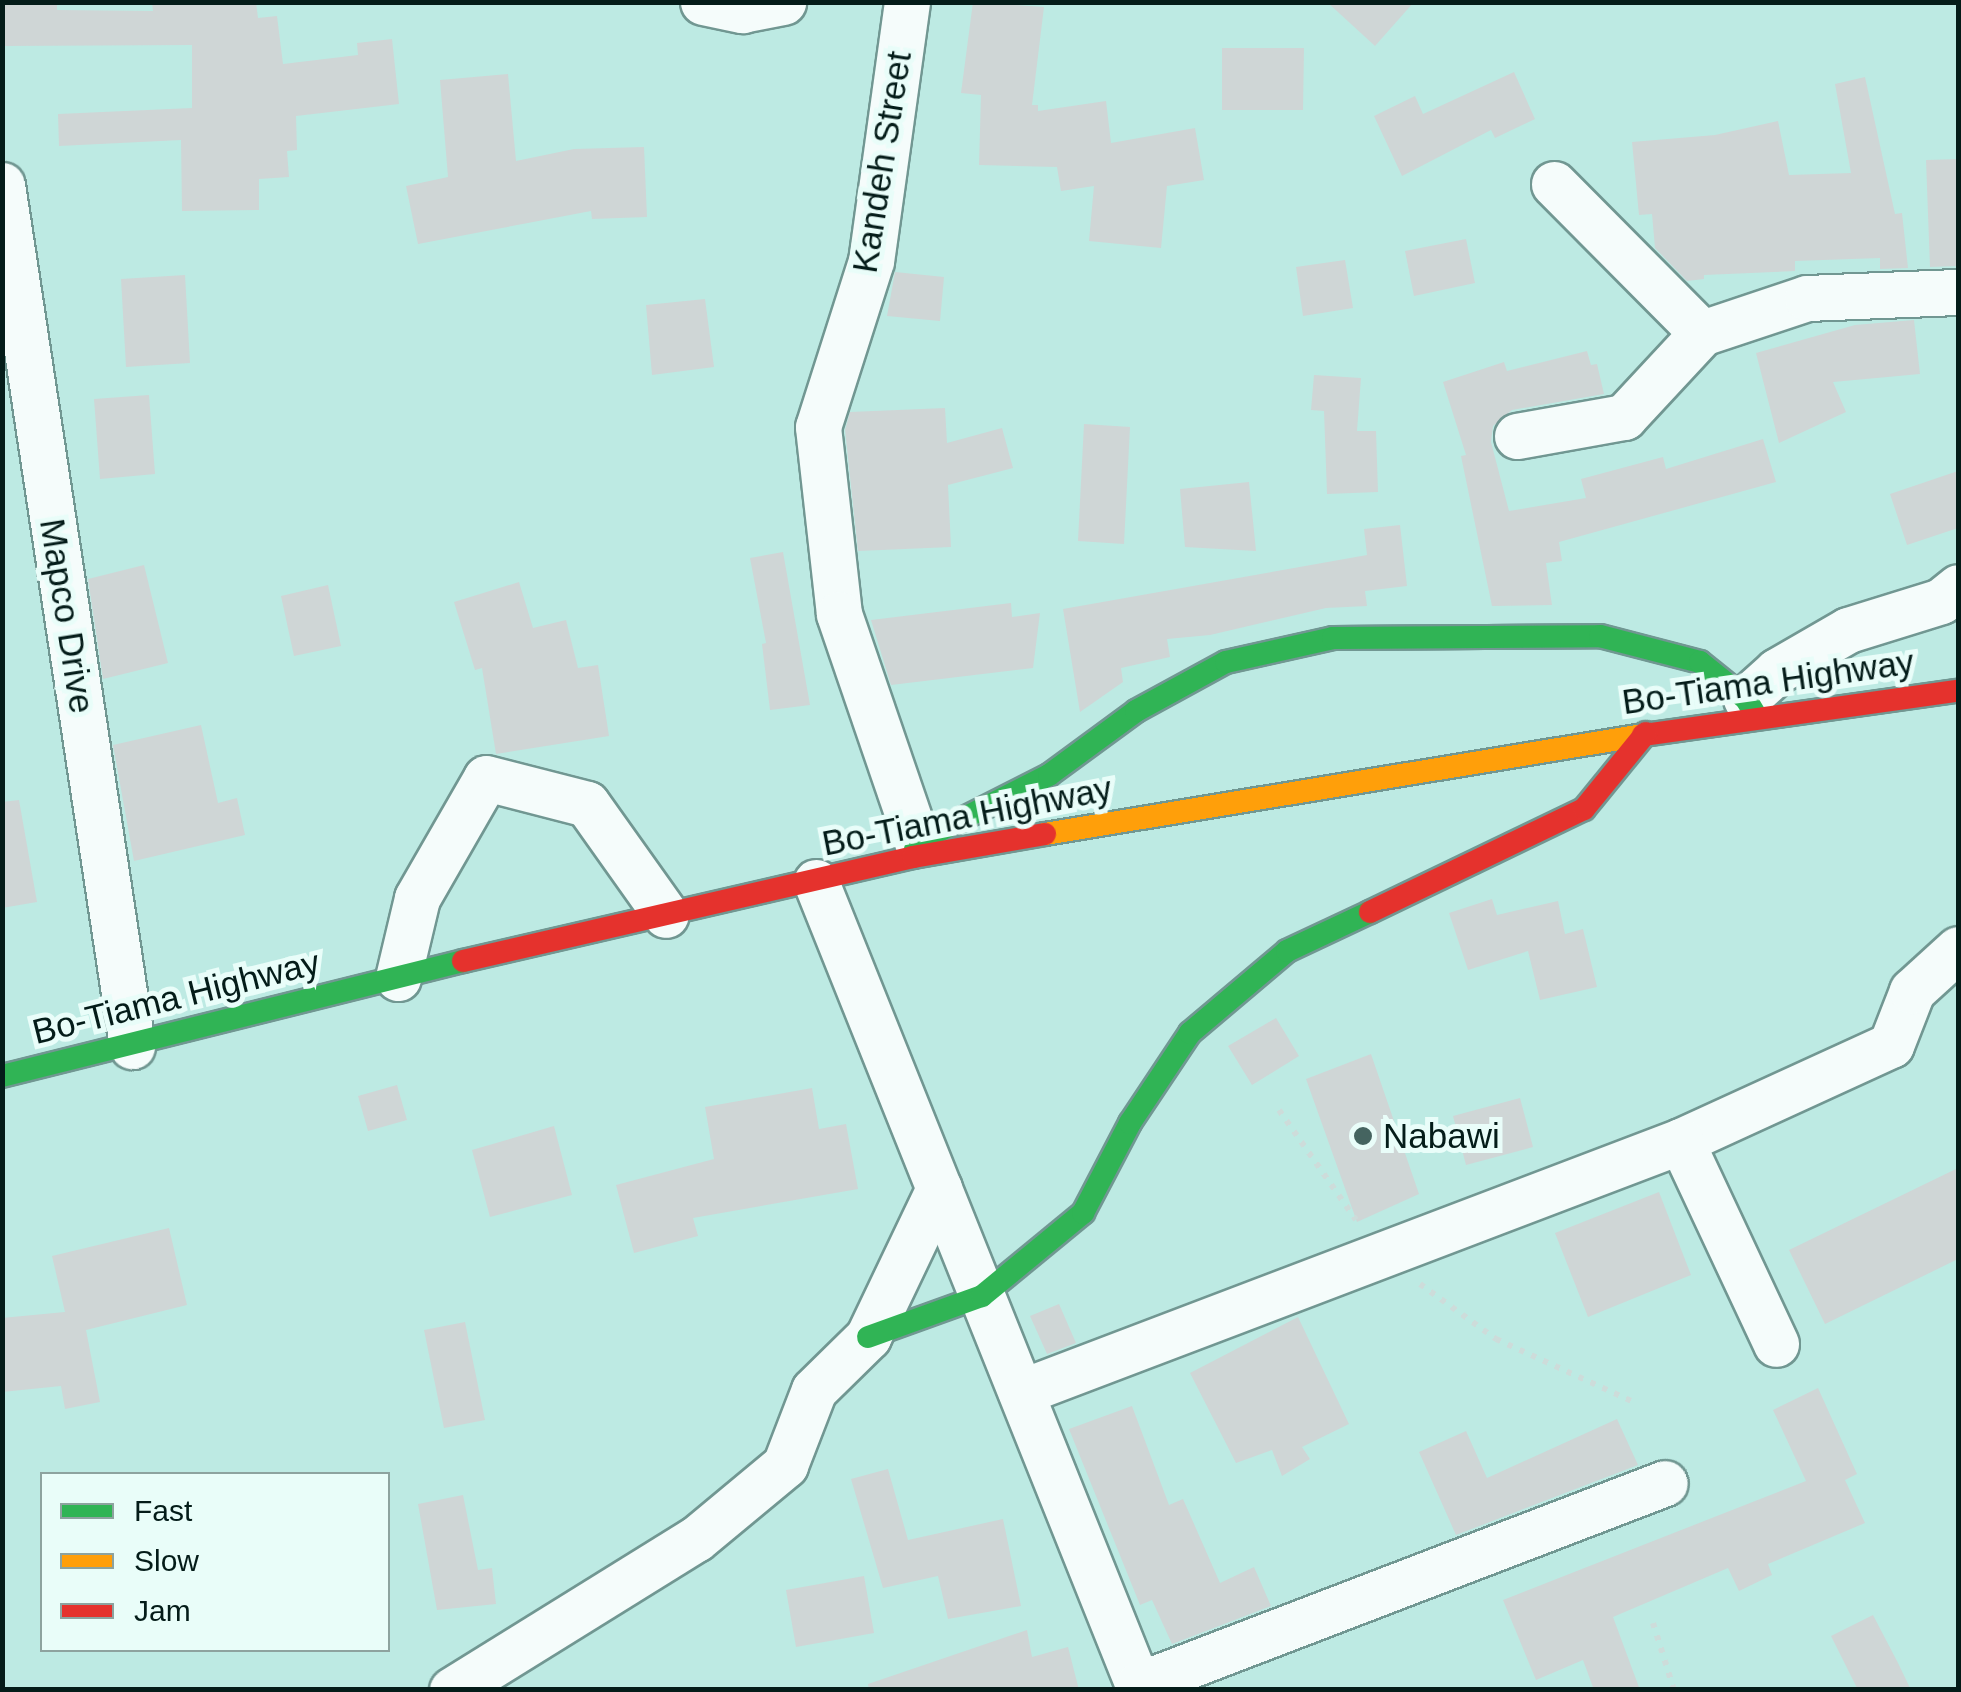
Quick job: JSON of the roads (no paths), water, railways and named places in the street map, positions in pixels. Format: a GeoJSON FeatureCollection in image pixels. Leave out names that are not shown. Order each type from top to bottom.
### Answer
{"type":"FeatureCollection","features":[{"type":"Feature","properties":{"kind":"main road"},"geometry":{"type":"LineString","coordinates":[[915,850],[1049,775],[1136,711],[1226,662],[1333,638],[1600,636],[1700,662],[1752,708]]}},
{"type":"Feature","properties":{"kind":"main road","name":"Bo-Tiama Highway"},"geometry":{"type":"LineString","coordinates":[[2,1076],[398,978],[816,882],[915,850],[1646,732],[1752,708],[1958,692]]}},
{"type":"Feature","properties":{"kind":"main road"},"geometry":{"type":"LineString","coordinates":[[868,1337],[982,1296],[1084,1213],[1130,1123],[1190,1033],[1287,951],[1584,809],[1646,732]]}},
{"type":"Feature","properties":{"kind":"street"},"geometry":{"type":"LineString","coordinates":[[703,2],[742,10],[783,2]]}},
{"type":"Feature","properties":{"kind":"street","name":"Kandeh Street"},"geometry":{"type":"LineString","coordinates":[[907,2],[871,261],[818,427],[840,614],[915,850]]}},
{"type":"Feature","properties":{"kind":"street"},"geometry":{"type":"LineString","coordinates":[[1554,184],[1702,333]]}},
{"type":"Feature","properties":{"kind":"street","name":"Mapco Drive"},"geometry":{"type":"LineString","coordinates":[[2,185],[132,1046]]}},
{"type":"Feature","properties":{"kind":"street"},"geometry":{"type":"LineString","coordinates":[[1517,436],[1624,416],[1702,333],[1807,298],[1958,292]]}},
{"type":"Feature","properties":{"kind":"street"},"geometry":{"type":"LineString","coordinates":[[1752,708],[1777,671],[1848,630],[1941,601],[1958,587]]}},
{"type":"Feature","properties":{"kind":"street"},"geometry":{"type":"LineString","coordinates":[[398,978],[418,898],[486,778],[587,804],[666,916]]}},
{"type":"Feature","properties":{"kind":"street"},"geometry":{"type":"LineString","coordinates":[[816,882],[1139,1688],[1666,1482]]}},
{"type":"Feature","properties":{"kind":"street"},"geometry":{"type":"LineString","coordinates":[[1021,1392],[1681,1141],[1891,1044],[1912,991],[1958,949]]}},
{"type":"Feature","properties":{"kind":"street"},"geometry":{"type":"LineString","coordinates":[[1681,1141],[1776,1344]]}},
{"type":"Feature","properties":{"kind":"street"},"geometry":{"type":"LineString","coordinates":[[452,1690],[696,1539],[785,1465],[814,1390],[868,1337],[939,1188]]}},
{"type":"Feature","properties":{"kind":"place","name":"Nabawi"},"geometry":{"type":"Point","coordinates":[1363,1136]}}]}
